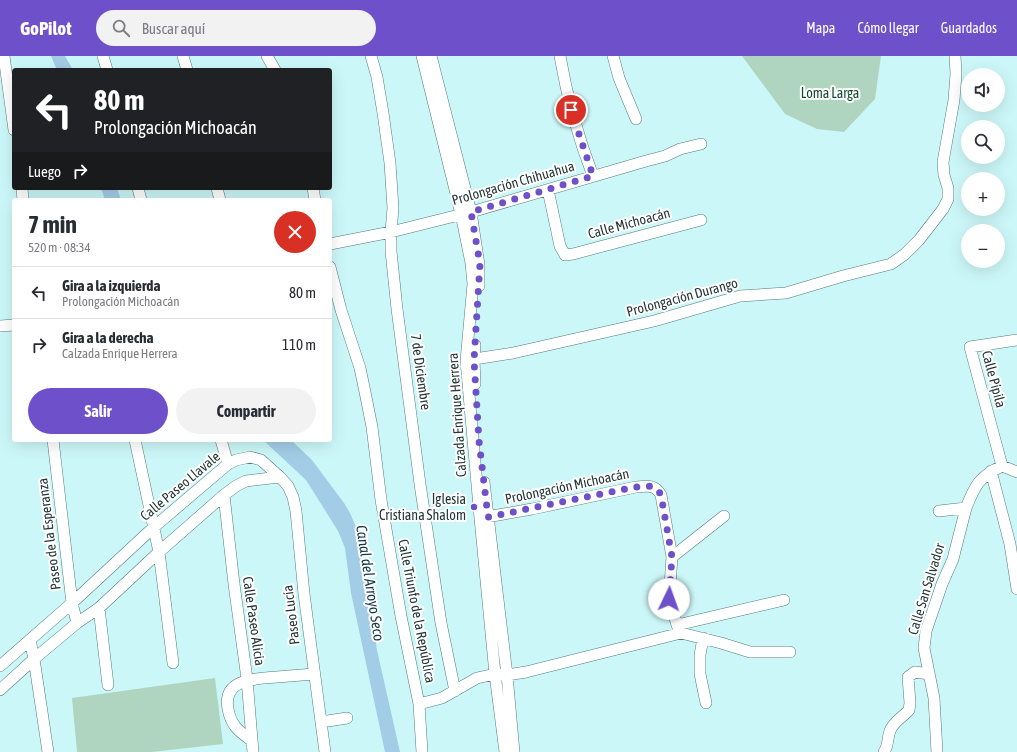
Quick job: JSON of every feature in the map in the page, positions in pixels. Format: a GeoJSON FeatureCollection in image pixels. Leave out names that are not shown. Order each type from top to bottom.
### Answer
{"type":"FeatureCollection","features":[{"type":"Feature","properties":{"kind":"street"},"geometry":{"type":"LineString","coordinates":[[4,56],[12,115]]}},
{"type":"Feature","properties":{"kind":"street"},"geometry":{"type":"LineString","coordinates":[[103,56],[106,68]]}},
{"type":"Feature","properties":{"kind":"street"},"geometry":{"type":"LineString","coordinates":[[183,56],[186,68]]}},
{"type":"Feature","properties":{"kind":"street"},"geometry":{"type":"LineString","coordinates":[[267,56],[274,68]]}},
{"type":"Feature","properties":{"kind":"street","name":"7 de Diciembre"},"geometry":{"type":"LineString","coordinates":[[371,56],[384,113],[390,163],[393,208],[391,251],[397,309],[420,484],[441,623],[455,691]]}},
{"type":"Feature","properties":{"kind":"street","name":"Calzada Enrique Herrera"},"geometry":{"type":"LineString","coordinates":[[431,56],[466,213],[480,264],[470,360],[479,441],[484,518],[501,674],[514,752]]}},
{"type":"Feature","properties":{"kind":"street"},"geometry":{"type":"LineString","coordinates":[[560,56],[564,82],[571,110],[593,176]]}},
{"type":"Feature","properties":{"kind":"street"},"geometry":{"type":"LineString","coordinates":[[613,56],[619,78],[636,119]]}},
{"type":"Feature","properties":{"kind":"street","name":"Prolongación Durango"},"geometry":{"type":"LineString","coordinates":[[470,360],[654,321],[740,296],[786,293],[843,276],[892,264],[919,240],[943,209],[948,199],[948,188],[944,176],[943,162],[954,100],[956,74],[955,56]]}},
{"type":"Feature","properties":{"kind":"street","name":"Prolongación Chihuahua"},"geometry":{"type":"LineString","coordinates":[[332,244],[391,232],[466,213],[665,156],[680,149],[701,144]]}},
{"type":"Feature","properties":{"kind":"street","name":"Calle Michoacán"},"geometry":{"type":"LineString","coordinates":[[548,190],[560,246],[565,255],[701,220]]}},
{"type":"Feature","properties":{"kind":"street","name":"Calle Triunfo de la República"},"geometry":{"type":"LineString","coordinates":[[332,274],[341,310],[360,368],[372,427],[381,500],[400,616],[419,704],[422,752]]}},
{"type":"Feature","properties":{"kind":"street"},"geometry":{"type":"LineString","coordinates":[[0,326],[12,325]]}},
{"type":"Feature","properties":{"kind":"street","name":"Calle Pípila"},"geometry":{"type":"LineString","coordinates":[[1017,340],[970,347],[997,469],[1017,589]]}},
{"type":"Feature","properties":{"kind":"street","name":"Paseo de la Esperanza"},"geometry":{"type":"LineString","coordinates":[[53,442],[72,603],[77,624]]}},
{"type":"Feature","properties":{"kind":"street"},"geometry":{"type":"LineString","coordinates":[[135,442],[159,552],[173,663]]}},
{"type":"Feature","properties":{"kind":"street"},"geometry":{"type":"LineString","coordinates":[[222,442],[228,464]]}},
{"type":"Feature","properties":{"kind":"street","name":"Calle Paseo Llavale"},"geometry":{"type":"LineString","coordinates":[[0,667],[154,527],[228,464],[236,460],[250,457],[261,460],[280,477]]}},
{"type":"Feature","properties":{"kind":"street"},"geometry":{"type":"LineString","coordinates":[[997,469],[1017,472]]}},
{"type":"Feature","properties":{"kind":"street","name":"Calle San Salvador"},"geometry":{"type":"LineString","coordinates":[[937,752],[934,698],[924,648],[926,631],[942,584],[953,559],[966,508],[973,489],[978,481],[997,469]]}},
{"type":"Feature","properties":{"kind":"street"},"geometry":{"type":"LineString","coordinates":[[2,689],[34,659],[99,608],[224,494],[246,481],[280,477]]}},
{"type":"Feature","properties":{"kind":"street","name":"Paseo Lucía"},"geometry":{"type":"LineString","coordinates":[[280,477],[288,486],[293,497],[296,512],[304,594],[325,752]]}},
{"type":"Feature","properties":{"kind":"street","name":"Prolongación Michoacán"},"geometry":{"type":"LineString","coordinates":[[484,518],[636,487],[652,486],[658,490],[661,495],[672,557]]}},
{"type":"Feature","properties":{"kind":"street","name":"Calle Paseo Alicia"},"geometry":{"type":"LineString","coordinates":[[224,494],[247,680],[253,752]]}},
{"type":"Feature","properties":{"kind":"street"},"geometry":{"type":"LineString","coordinates":[[939,511],[966,508]]}},
{"type":"Feature","properties":{"kind":"street"},"geometry":{"type":"LineString","coordinates":[[679,629],[669,599],[672,557],[724,516]]}},
{"type":"Feature","properties":{"kind":"street"},"geometry":{"type":"LineString","coordinates":[[419,704],[442,698],[477,678],[526,672],[784,600]]}},
{"type":"Feature","properties":{"kind":"street"},"geometry":{"type":"LineString","coordinates":[[99,608],[108,685]]}},
{"type":"Feature","properties":{"kind":"street"},"geometry":{"type":"LineString","coordinates":[[679,629],[750,652],[790,652]]}},
{"type":"Feature","properties":{"kind":"street"},"geometry":{"type":"LineString","coordinates":[[703,638],[700,655],[700,674],[706,702]]}},
{"type":"Feature","properties":{"kind":"street"},"geometry":{"type":"LineString","coordinates":[[30,640],[48,752]]}},
{"type":"Feature","properties":{"kind":"street"},"geometry":{"type":"LineString","coordinates":[[0,667],[2,689]]}},
{"type":"Feature","properties":{"kind":"street"},"geometry":{"type":"LineString","coordinates":[[884,752],[888,744],[890,731],[894,724],[909,710],[910,703],[908,677],[915,672],[929,674]]}},
{"type":"Feature","properties":{"kind":"street"},"geometry":{"type":"LineString","coordinates":[[251,740],[239,732],[234,725],[228,709],[227,700],[229,692],[234,686],[247,680],[314,674]]}},
{"type":"Feature","properties":{"kind":"street","name":"Calzada Enrique Herrera"},"geometry":{"type":"LineString","coordinates":[[501,674],[505,752]]}},
{"type":"Feature","properties":{"kind":"street"},"geometry":{"type":"LineString","coordinates":[[321,722],[347,718]]}},
{"type":"Feature","properties":{"kind":"green space","name":"Loma Larga"},"geometry":{"type":"Polygon","coordinates":[[[742,56],[881,56],[875,99],[844,132],[817,129],[785,114],[742,56]]]}},
{"type":"Feature","properties":{"kind":"green space"},"geometry":{"type":"Polygon","coordinates":[[[215,678],[223,744],[152,752],[77,752],[72,698],[215,678]]]}},
{"type":"Feature","properties":{"kind":"water"},"geometry":{"type":"Polygon","coordinates":[[[51,56],[65,56],[72,68],[56,68],[51,56]]]}},
{"type":"Feature","properties":{"kind":"water"},"geometry":{"type":"Polygon","coordinates":[[[102,190],[118,190],[120,198],[104,198],[102,190]]]}},
{"type":"Feature","properties":{"kind":"water"},"geometry":{"type":"Polygon","coordinates":[[[265,442],[293,442],[312,460],[350,513],[359,534],[362,548],[377,650],[400,752],[385,752],[351,593],[345,548],[338,531],[306,480],[265,442]]]}},
{"type":"Feature","properties":{"kind":"place","name":"Iglesia Cristiana Shalom"},"geometry":{"type":"Point","coordinates":[474,507]}},
{"type":"Feature","properties":{"kind":"route"},"geometry":{"type":"LineString","coordinates":[[571,110],[593,176],[471,212],[480,264],[474,360],[479,441],[488,517],[636,487],[652,486],[658,490],[661,495],[672,557],[669,599]]}},
{"type":"Feature","properties":{"kind":"water label","name":"Canal del Arroyo Seco"},"geometry":{"type":"Point","coordinates":[370,583]}}]}
